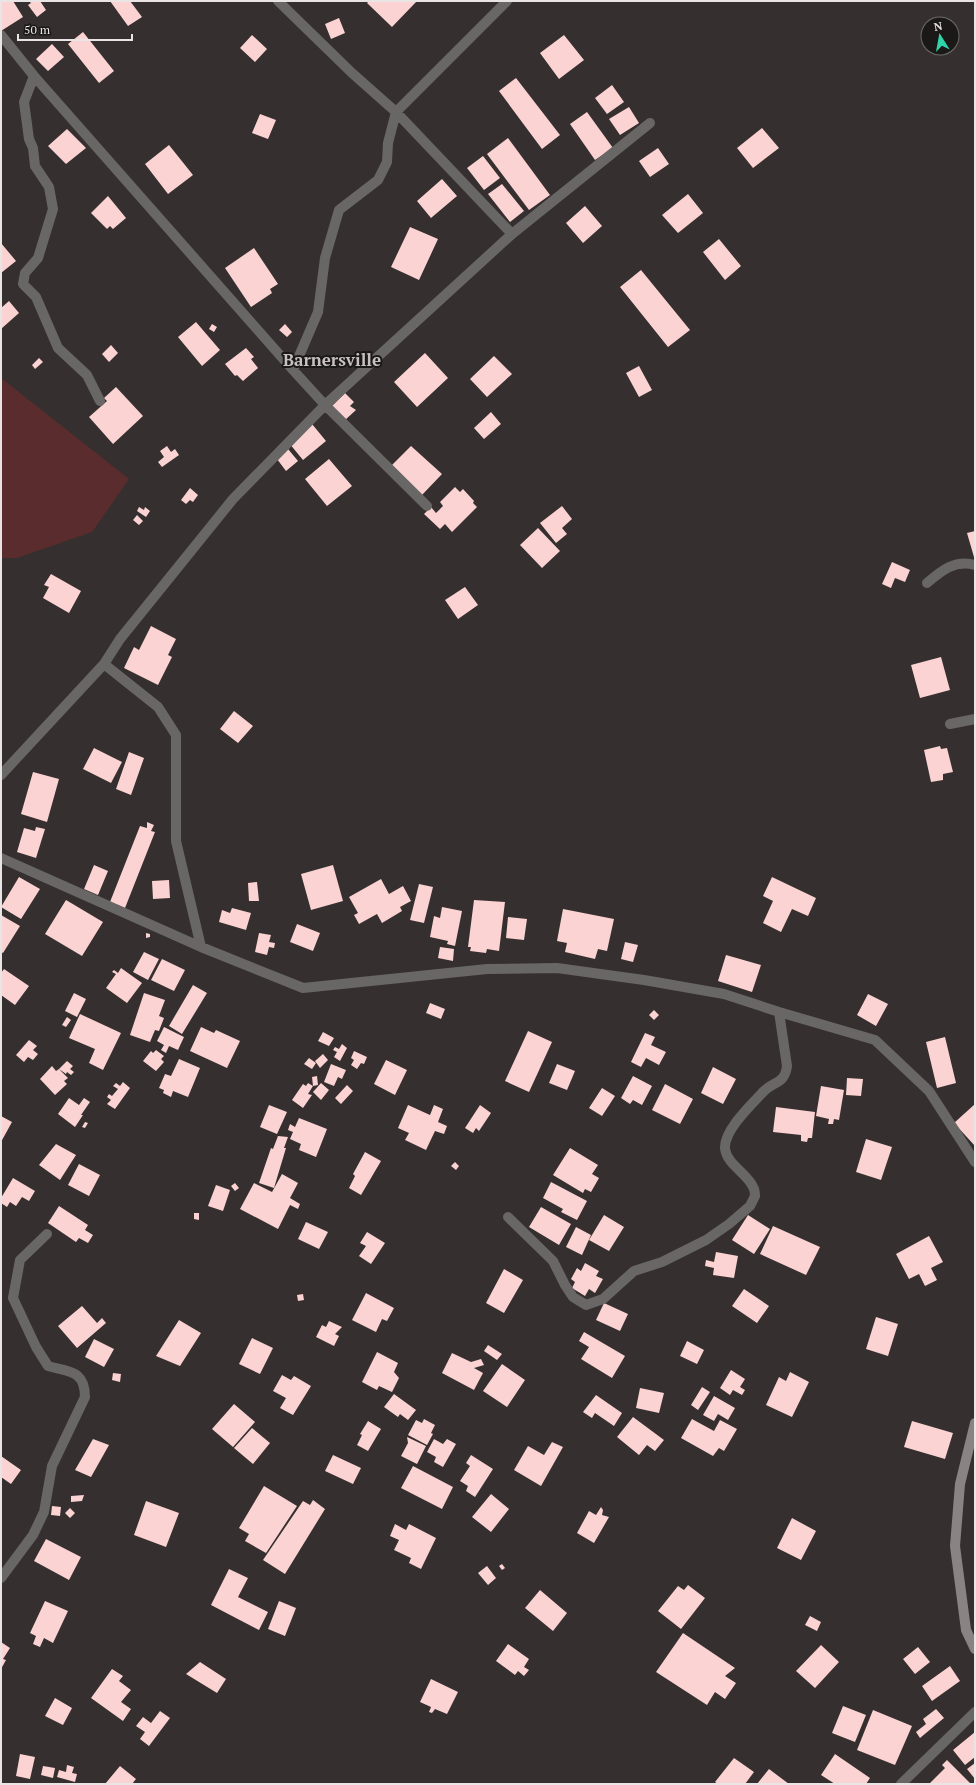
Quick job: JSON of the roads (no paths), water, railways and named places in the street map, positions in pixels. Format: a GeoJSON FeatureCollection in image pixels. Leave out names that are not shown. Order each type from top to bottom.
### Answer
{"type":"FeatureCollection","features":[{"type":"Feature","properties":{"kind":"main road"},"geometry":{"type":"LineString","coordinates":[[975,1423],[960,1484],[954,1546],[966,1630],[975,1649]]}},
{"type":"Feature","properties":{"kind":"street"},"geometry":{"type":"LineString","coordinates":[[278,1],[352,73],[396,112],[512,234]]}},
{"type":"Feature","properties":{"kind":"street"},"geometry":{"type":"LineString","coordinates":[[293,370],[318,312],[325,258],[338,210],[378,180],[387,162],[388,143],[396,112],[507,1]]}},
{"type":"Feature","properties":{"kind":"street"},"geometry":{"type":"LineString","coordinates":[[1,36],[34,76],[293,370],[325,405],[427,506]]}},
{"type":"Feature","properties":{"kind":"street"},"geometry":{"type":"LineString","coordinates":[[34,76],[24,102],[29,139],[33,148],[36,166],[49,187],[53,209],[38,258],[25,273],[23,284],[36,297],[58,348],[88,375],[100,401]]}},
{"type":"Feature","properties":{"kind":"street"},"geometry":{"type":"LineString","coordinates":[[1,775],[5,768],[104,664],[120,639],[233,499],[325,405],[512,234],[650,122]]}},
{"type":"Feature","properties":{"kind":"street"},"geometry":{"type":"LineString","coordinates":[[928,583],[943,569],[954,564],[969,563],[975,565]]}},
{"type":"Feature","properties":{"kind":"street"},"geometry":{"type":"LineString","coordinates":[[104,664],[158,707],[176,736],[176,841],[201,947]]}},
{"type":"Feature","properties":{"kind":"street"},"geometry":{"type":"LineString","coordinates":[[950,724],[975,719]]}},
{"type":"Feature","properties":{"kind":"street"},"geometry":{"type":"LineString","coordinates":[[1,858],[201,947],[303,988],[487,968],[557,968],[644,980],[724,994],[875,1040],[929,1090],[975,1162]]}},
{"type":"Feature","properties":{"kind":"street"},"geometry":{"type":"LineString","coordinates":[[508,1217],[553,1261],[573,1297],[586,1305],[602,1299],[634,1271],[662,1262],[706,1240],[729,1224],[750,1206],[756,1196],[753,1186],[730,1159],[725,1148],[730,1129],[765,1090],[779,1081],[786,1074],[787,1066],[779,1012]]}},
{"type":"Feature","properties":{"kind":"street"},"geometry":{"type":"LineString","coordinates":[[1,1578],[5,1570],[33,1535],[44,1512],[52,1466],[84,1397],[85,1385],[76,1374],[48,1366],[36,1347],[13,1298],[20,1260],[47,1234]]}},
{"type":"Feature","properties":{"kind":"street"},"geometry":{"type":"LineString","coordinates":[[901,1784],[975,1712]]}},
{"type":"Feature","properties":{"kind":"district","name":"Barnersville"},"geometry":{"type":"Point","coordinates":[332,359]}}]}
